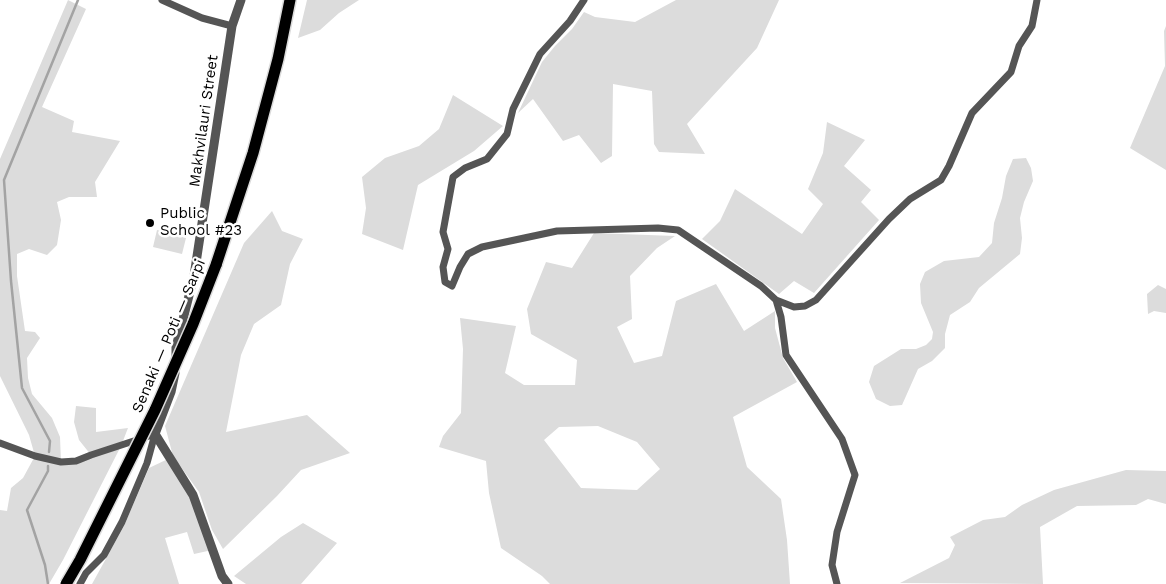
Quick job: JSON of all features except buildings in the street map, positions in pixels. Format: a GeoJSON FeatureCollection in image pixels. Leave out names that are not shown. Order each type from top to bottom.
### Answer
{"type":"FeatureCollection","features":[{"type":"Feature","properties":{"kind":"highway","name":"Senaki — Poti — Sarpi"},"geometry":{"type":"LineString","coordinates":[[66,584],[80,560],[155,410],[193,324],[216,265],[253,153],[278,59],[290,0]]}},
{"type":"Feature","properties":{"kind":"street"},"geometry":{"type":"LineString","coordinates":[[162,0],[202,18],[232,26]]}},
{"type":"Feature","properties":{"kind":"street","name":"Makhvilauri Street"},"geometry":{"type":"LineString","coordinates":[[155,434],[171,392],[176,369],[176,347],[194,276],[232,26],[241,0]]}},
{"type":"Feature","properties":{"kind":"street"},"geometry":{"type":"LineString","coordinates":[[584,0],[570,21],[540,54],[513,109],[507,134],[487,158],[465,168],[453,177],[443,232],[448,249],[443,267],[445,282],[452,286],[468,254],[482,247],[557,231],[658,228],[678,230],[762,286],[776,300],[794,307],[805,306],[816,300],[889,219],[910,199],[941,180],[972,113],[1011,72],[1019,46],[1032,26],[1037,0]]}},
{"type":"Feature","properties":{"kind":"street"},"geometry":{"type":"LineString","coordinates":[[776,300],[781,317],[786,355],[842,440],[855,475],[837,532],[832,565],[836,584]]}},
{"type":"Feature","properties":{"kind":"street"},"geometry":{"type":"LineString","coordinates":[[0,444],[35,456],[61,462],[76,461],[91,454],[155,434]]}},
{"type":"Feature","properties":{"kind":"street"},"geometry":{"type":"LineString","coordinates":[[80,584],[86,573],[104,555],[122,522],[147,463],[155,434]]}},
{"type":"Feature","properties":{"kind":"street"},"geometry":{"type":"LineString","coordinates":[[155,434],[193,495],[222,576],[228,584]]}},
{"type":"Feature","properties":{"kind":"shaded area"},"geometry":{"type":"Polygon","coordinates":[[[68,0],[86,9],[42,107],[74,121],[72,132],[120,141],[95,182],[97,197],[69,197],[57,202],[61,220],[57,245],[47,255],[29,249],[17,254],[17,276],[25,331],[35,332],[40,338],[27,358],[28,378],[32,394],[52,418],[60,437],[61,462],[91,455],[79,440],[74,422],[76,406],[96,408],[96,432],[128,428],[121,446],[49,584],[0,584],[0,510],[7,511],[11,488],[23,478],[35,456],[29,435],[0,376],[0,159],[68,0]]]}},
{"type":"Feature","properties":{"kind":"shaded area"},"geometry":{"type":"Polygon","coordinates":[[[307,0],[359,0],[339,13],[320,30],[298,38],[307,0]]]}},
{"type":"Feature","properties":{"kind":"shaded area"},"geometry":{"type":"Polygon","coordinates":[[[676,0],[779,0],[757,48],[687,124],[705,154],[659,152],[654,144],[652,91],[613,84],[612,156],[601,163],[579,135],[563,141],[533,99],[518,113],[542,62],[572,29],[584,12],[595,17],[635,22],[676,0]]]}},
{"type":"Feature","properties":{"kind":"shaded area"},"geometry":{"type":"Polygon","coordinates":[[[1166,26],[1166,170],[1130,148],[1165,66],[1164,31],[1166,26]]]}},
{"type":"Feature","properties":{"kind":"shaded area"},"geometry":{"type":"Polygon","coordinates":[[[453,95],[503,126],[474,151],[418,185],[403,250],[362,234],[366,208],[362,177],[385,158],[419,146],[439,129],[453,95]]]}},
{"type":"Feature","properties":{"kind":"shaded area"},"geometry":{"type":"Polygon","coordinates":[[[827,122],[865,140],[844,166],[871,190],[861,202],[879,220],[814,293],[794,281],[779,294],[702,239],[720,221],[735,189],[802,234],[823,204],[808,189],[823,153],[827,122]]]}},
{"type":"Feature","properties":{"kind":"shaded area"},"geometry":{"type":"Polygon","coordinates":[[[1026,158],[1031,168],[1033,181],[1024,202],[1020,218],[1022,238],[1020,254],[979,288],[970,302],[950,315],[945,334],[945,348],[932,361],[918,369],[902,405],[890,406],[876,399],[869,382],[874,366],[901,349],[916,349],[926,345],[932,339],[933,332],[921,303],[920,284],[925,272],[944,261],[979,257],[992,243],[994,223],[1002,198],[1006,176],[1013,159],[1026,158]]]}},
{"type":"Feature","properties":{"kind":"shaded area"},"geometry":{"type":"Polygon","coordinates":[[[272,211],[282,231],[303,239],[290,264],[281,305],[254,324],[241,355],[226,432],[307,415],[350,453],[301,470],[223,549],[212,530],[199,492],[173,456],[165,426],[244,243],[272,211]]]}},
{"type":"Feature","properties":{"kind":"shaded area"},"geometry":{"type":"Polygon","coordinates":[[[157,230],[186,238],[182,254],[153,247],[157,230]]]}},
{"type":"Feature","properties":{"kind":"shaded area"},"geometry":{"type":"Polygon","coordinates":[[[594,233],[675,236],[657,248],[630,276],[632,319],[617,327],[634,363],[662,356],[676,301],[716,284],[744,331],[775,311],[775,328],[783,358],[797,382],[733,417],[747,467],[781,499],[787,540],[790,584],[550,584],[542,576],[501,548],[489,493],[486,461],[439,447],[443,436],[461,413],[463,349],[460,318],[516,326],[505,373],[524,385],[575,385],[577,360],[531,334],[527,309],[546,262],[572,268],[594,233]],[[598,426],[559,427],[544,440],[581,488],[637,490],[660,469],[637,442],[598,426]]]}},
{"type":"Feature","properties":{"kind":"shaded area"},"geometry":{"type":"Polygon","coordinates":[[[1158,285],[1166,289],[1166,313],[1154,311],[1148,314],[1147,294],[1158,285]]]}},
{"type":"Feature","properties":{"kind":"shaded area"},"geometry":{"type":"Polygon","coordinates":[[[170,458],[193,495],[212,550],[194,554],[187,532],[165,538],[179,584],[92,584],[124,526],[149,468],[170,458]]]}},
{"type":"Feature","properties":{"kind":"shaded area"},"geometry":{"type":"Polygon","coordinates":[[[1126,470],[1166,471],[1166,504],[1148,499],[1136,505],[1077,506],[1040,527],[1043,584],[900,583],[949,558],[955,545],[950,537],[983,520],[1005,517],[1022,505],[1054,490],[1126,470]]]}},
{"type":"Feature","properties":{"kind":"shaded area"},"geometry":{"type":"Polygon","coordinates":[[[303,523],[337,543],[301,584],[246,584],[234,576],[281,537],[303,523]]]}},
{"type":"Feature","properties":{"kind":"waterway"},"geometry":{"type":"LineString","coordinates":[[49,452],[50,441],[22,388],[11,281],[4,180],[78,0]]}},
{"type":"Feature","properties":{"kind":"waterway"},"geometry":{"type":"LineString","coordinates":[[48,466],[48,471],[27,510],[45,565],[48,584]]}},
{"type":"Feature","properties":{"kind":"place","name":"Public School #23"},"geometry":{"type":"Point","coordinates":[150,223]}}]}
